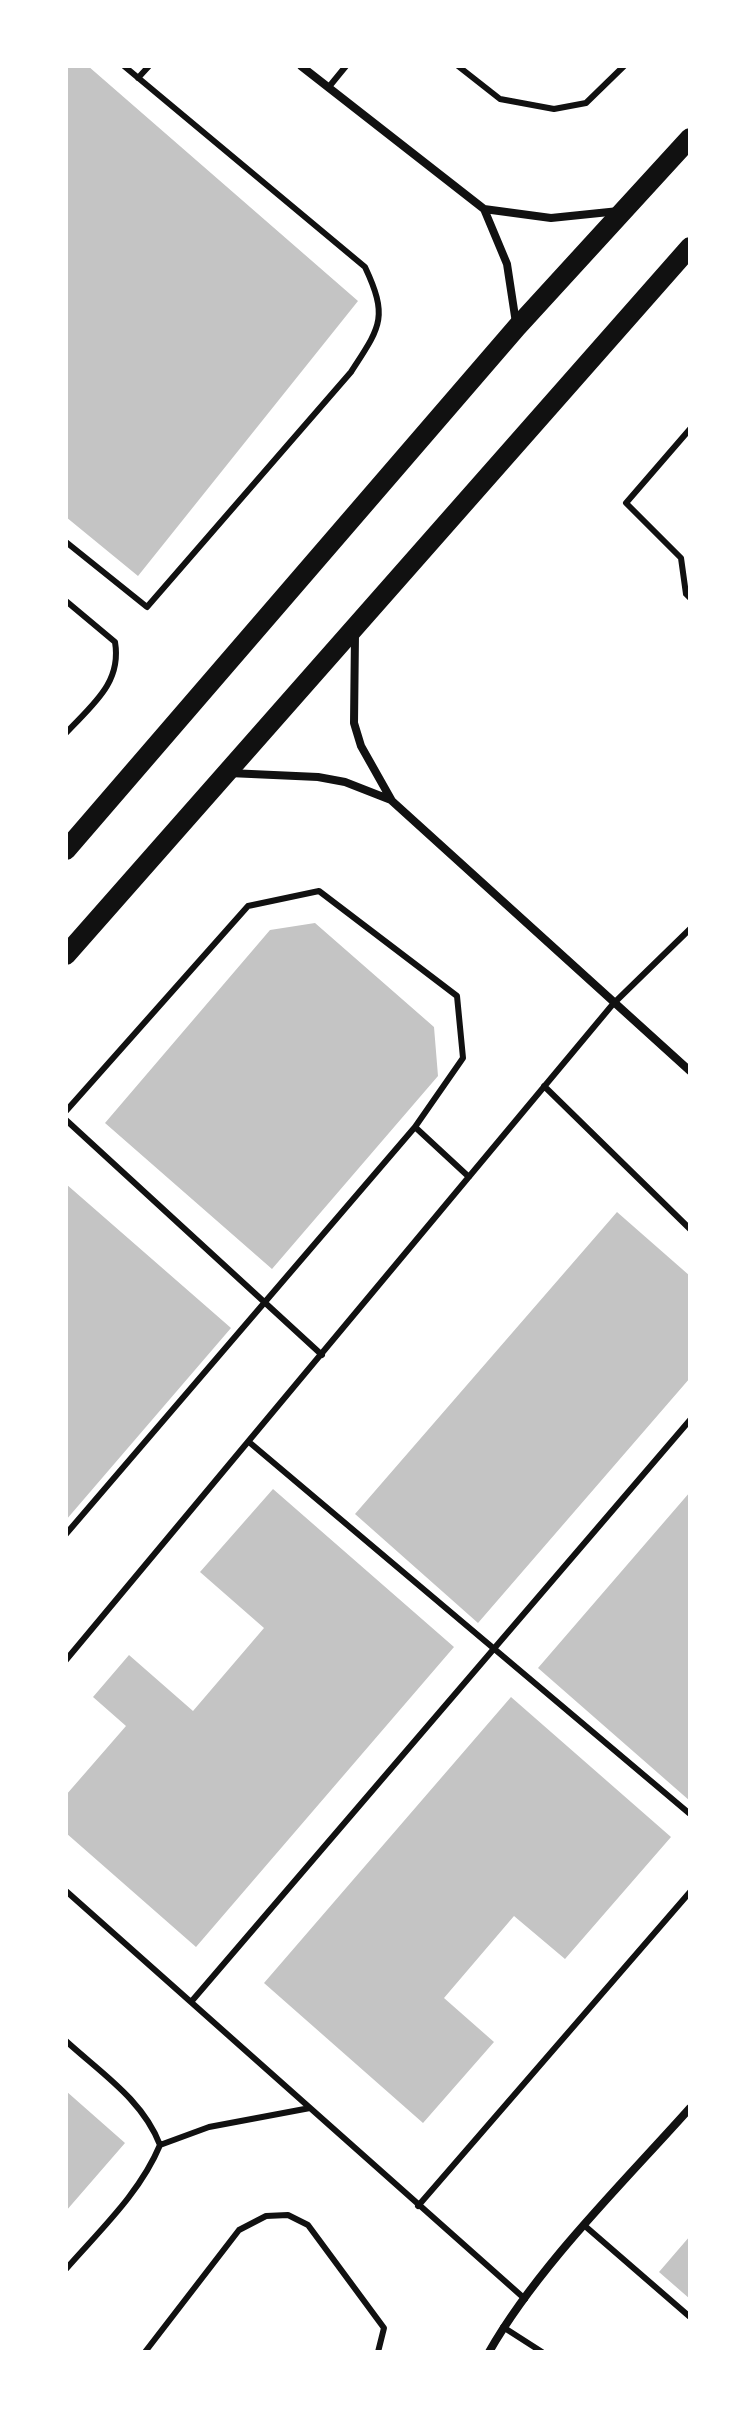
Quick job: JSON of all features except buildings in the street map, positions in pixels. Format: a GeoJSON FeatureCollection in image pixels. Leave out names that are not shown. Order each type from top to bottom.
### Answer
{"type":"FeatureCollection","features":[{"type":"Feature","properties":{"kind":"main road"},"geometry":{"type":"LineString","coordinates":[[66,850],[517,327],[690,138]]}},
{"type":"Feature","properties":{"kind":"main road"},"geometry":{"type":"LineString","coordinates":[[66,955],[690,247]]}},
{"type":"Feature","properties":{"kind":"street"},"geometry":{"type":"LineString","coordinates":[[301,66],[484,209],[507,264],[517,327]]}},
{"type":"Feature","properties":{"kind":"street"},"geometry":{"type":"LineString","coordinates":[[484,209],[551,218],[624,211]]}},
{"type":"Feature","properties":{"kind":"street"},"geometry":{"type":"LineString","coordinates":[[356,629],[354,723],[361,746],[392,801],[690,1071]]}},
{"type":"Feature","properties":{"kind":"street"},"geometry":{"type":"LineString","coordinates":[[229,773],[318,777],[345,782],[392,801]]}},
{"type":"Feature","properties":{"kind":"street"},"geometry":{"type":"LineString","coordinates":[[489,2352],[503,2327],[585,2226],[690,2108]]}},
{"type":"Feature","properties":{"kind":"lane"},"geometry":{"type":"LineString","coordinates":[[66,542],[147,607],[351,372],[378,330],[380,298],[365,267],[124,66]]}},
{"type":"Feature","properties":{"kind":"lane"},"geometry":{"type":"LineString","coordinates":[[138,78],[149,66]]}},
{"type":"Feature","properties":{"kind":"lane"},"geometry":{"type":"LineString","coordinates":[[328,88],[346,66]]}},
{"type":"Feature","properties":{"kind":"lane"},"geometry":{"type":"LineString","coordinates":[[458,66],[500,99],[554,109],[586,103],[624,66]]}},
{"type":"Feature","properties":{"kind":"lane"},"geometry":{"type":"LineString","coordinates":[[690,429],[626,503],[681,558],[686,594],[690,598]]}},
{"type":"Feature","properties":{"kind":"lane"},"geometry":{"type":"LineString","coordinates":[[66,601],[115,642],[118,660],[110,686],[66,733]]}},
{"type":"Feature","properties":{"kind":"lane"},"geometry":{"type":"LineString","coordinates":[[66,1111],[248,906],[319,891],[457,996],[463,1058],[415,1127],[66,1534]]}},
{"type":"Feature","properties":{"kind":"lane"},"geometry":{"type":"LineString","coordinates":[[66,1660],[613,1004],[690,929]]}},
{"type":"Feature","properties":{"kind":"lane"},"geometry":{"type":"LineString","coordinates":[[544,1086],[690,1229]]}},
{"type":"Feature","properties":{"kind":"lane"},"geometry":{"type":"LineString","coordinates":[[66,1120],[322,1355]]}},
{"type":"Feature","properties":{"kind":"lane"},"geometry":{"type":"LineString","coordinates":[[415,1127],[469,1177]]}},
{"type":"Feature","properties":{"kind":"lane"},"geometry":{"type":"LineString","coordinates":[[191,2002],[690,1420]]}},
{"type":"Feature","properties":{"kind":"lane"},"geometry":{"type":"LineString","coordinates":[[249,1442],[690,1814]]}},
{"type":"Feature","properties":{"kind":"lane"},"geometry":{"type":"LineString","coordinates":[[66,1891],[525,2299]]}},
{"type":"Feature","properties":{"kind":"lane"},"geometry":{"type":"LineString","coordinates":[[418,2206],[690,1892]]}},
{"type":"Feature","properties":{"kind":"lane"},"geometry":{"type":"LineString","coordinates":[[66,2041],[137,2103],[151,2121],[160,2145],[149,2172],[136,2190],[66,2269]]}},
{"type":"Feature","properties":{"kind":"lane"},"geometry":{"type":"LineString","coordinates":[[160,2145],[209,2127],[310,2108]]}},
{"type":"Feature","properties":{"kind":"lane"},"geometry":{"type":"LineString","coordinates":[[145,2352],[239,2230],[266,2216],[288,2215],[308,2225],[384,2328],[378,2352]]}},
{"type":"Feature","properties":{"kind":"lane"},"geometry":{"type":"LineString","coordinates":[[585,2226],[690,2317]]}},
{"type":"Feature","properties":{"kind":"lane"},"geometry":{"type":"LineString","coordinates":[[503,2327],[542,2352]]}}]}
